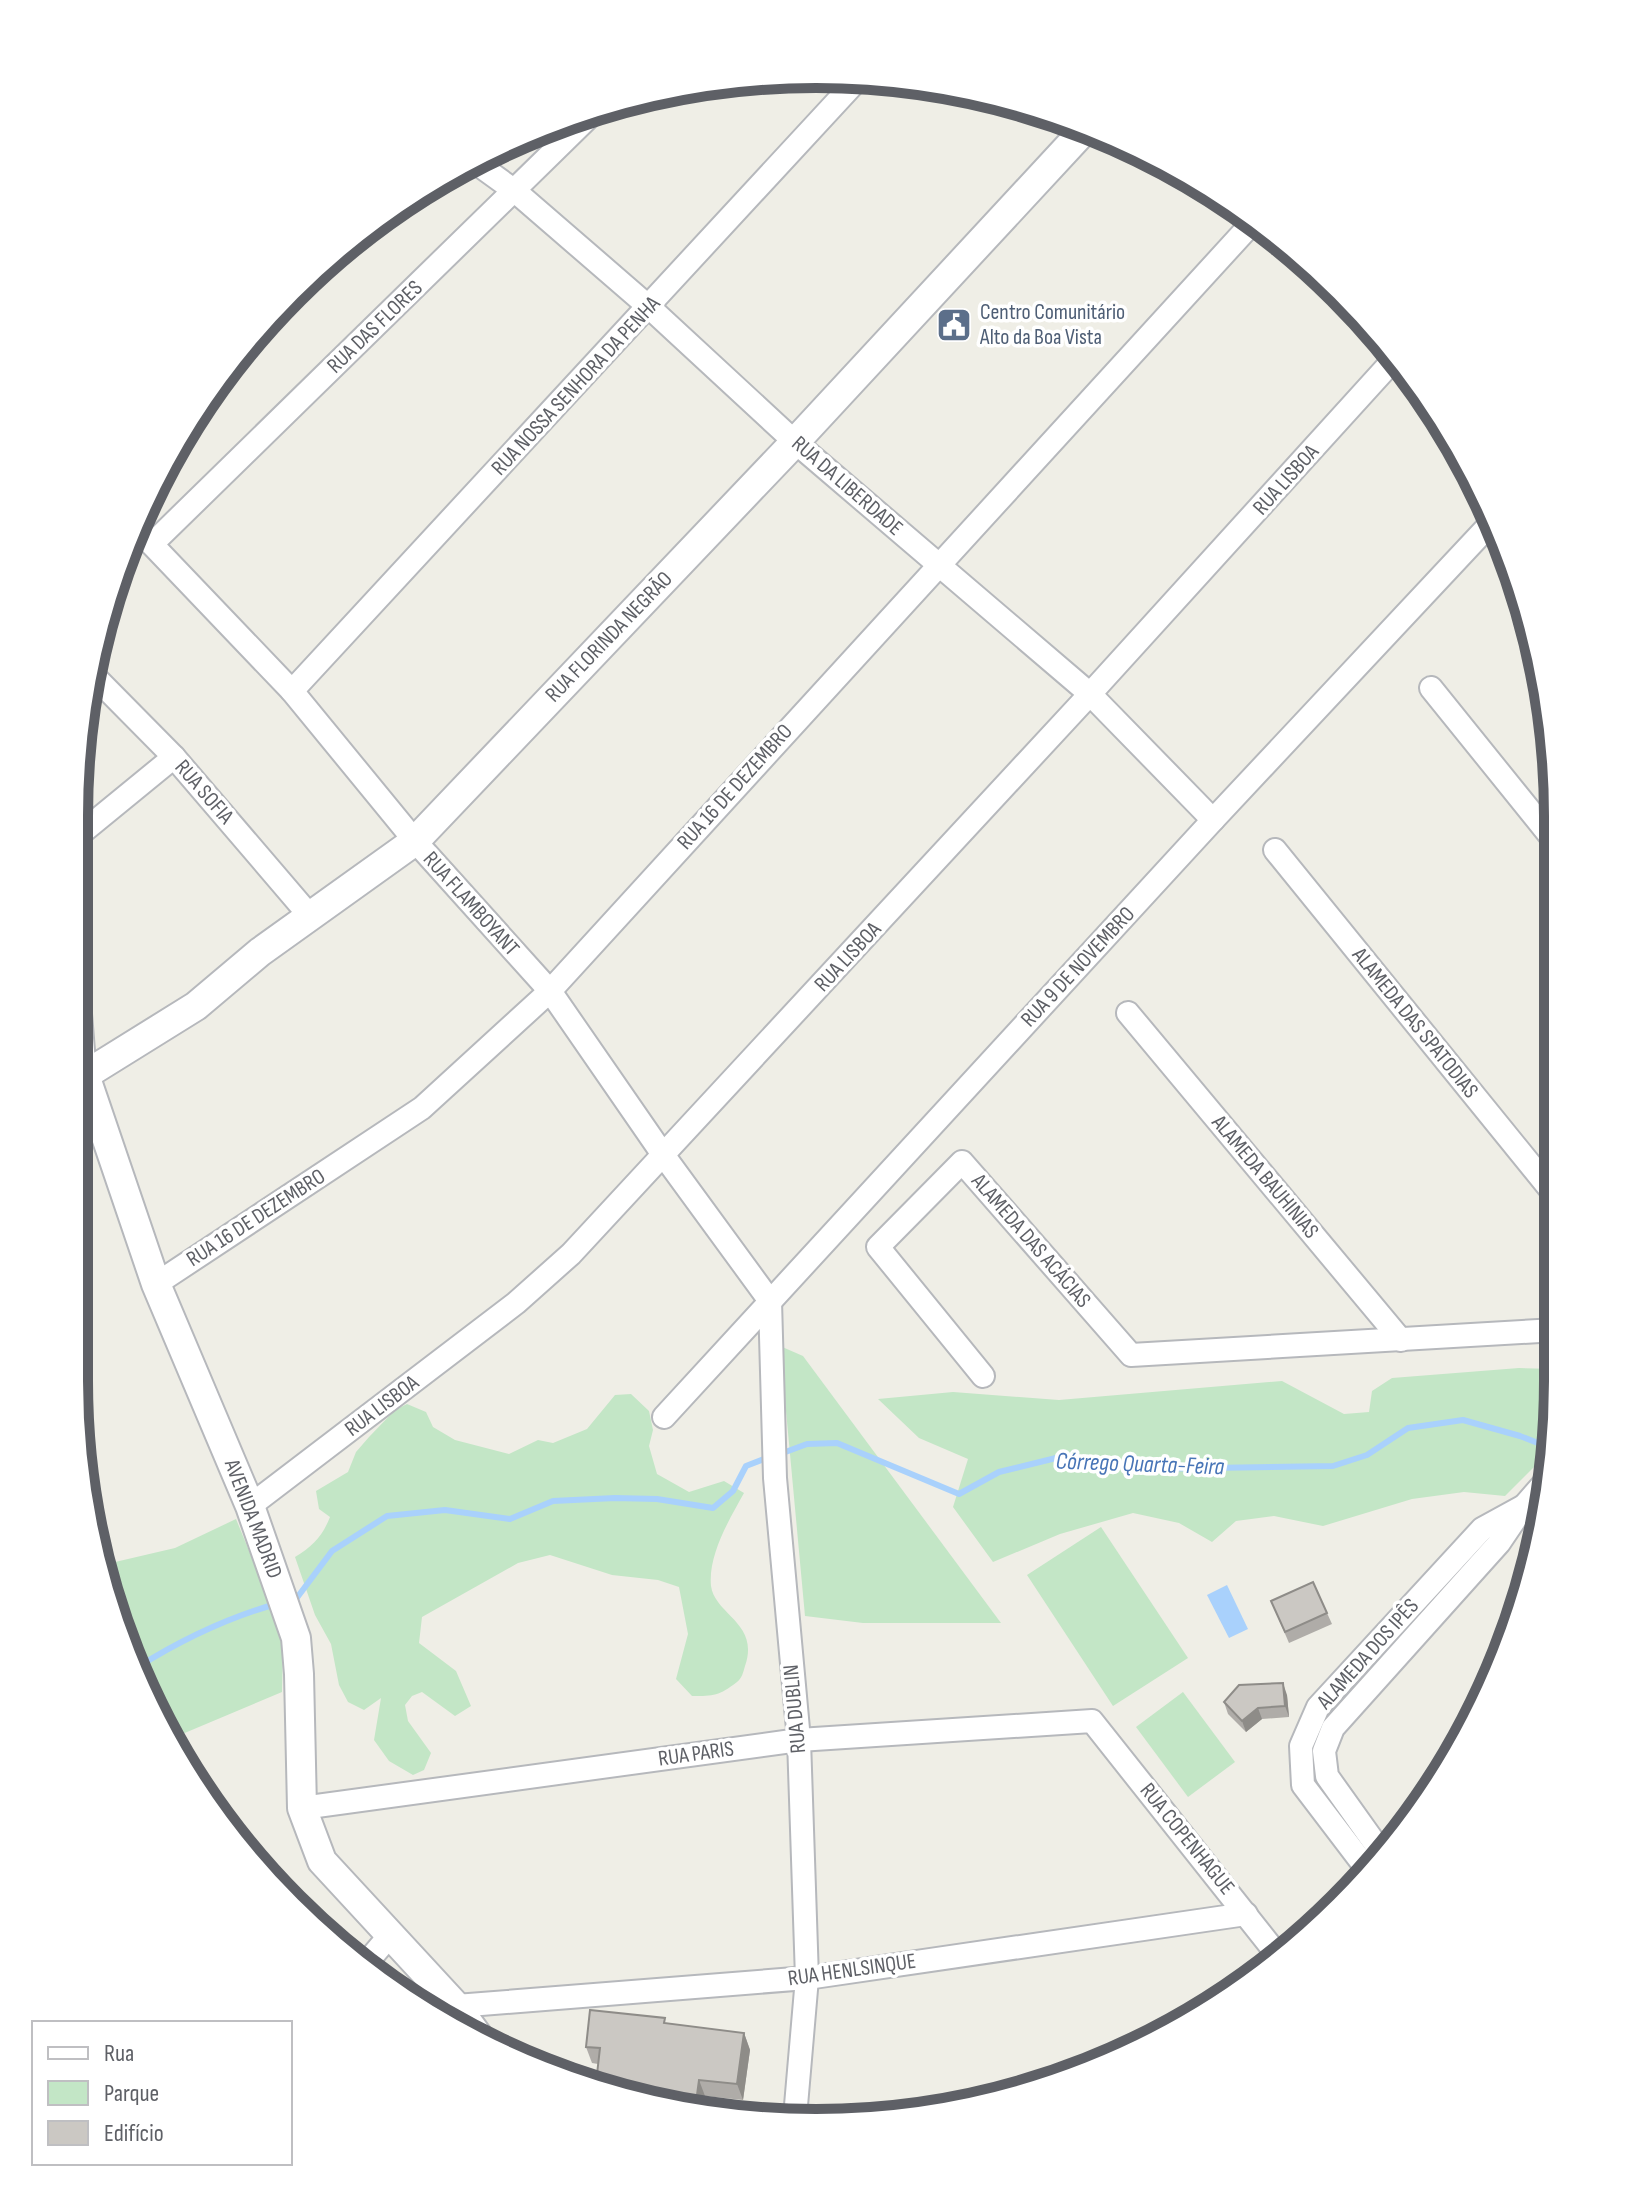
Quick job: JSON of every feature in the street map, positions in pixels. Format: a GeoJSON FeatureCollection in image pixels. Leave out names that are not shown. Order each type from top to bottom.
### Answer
{"type":"FeatureCollection","features":[{"type":"Feature","properties":{"kind":"street","name":"RUA NOSSA SENHORA DA PENHA"},"geometry":{"type":"LineString","coordinates":[[292,691],[849,89]]}},
{"type":"Feature","properties":{"kind":"street","name":"RUA DAS FLORES"},"geometry":{"type":"LineString","coordinates":[[146,538],[577,129]]}},
{"type":"Feature","properties":{"kind":"street","name":"RUA FLORINDA NEGRÃO"},"geometry":{"type":"LineString","coordinates":[[88,1071],[196,1006],[260,952],[415,841],[795,442],[1078,137]]}},
{"type":"Feature","properties":{"kind":"street","name":"RUA DA LIBERDADE"},"geometry":{"type":"LineString","coordinates":[[484,169],[515,191],[649,307],[795,442],[1090,694],[1213,820]]}},
{"type":"Feature","properties":{"kind":"street","name":"RUA 16 DE DEZEMBRO"},"geometry":{"type":"LineString","coordinates":[[156,1284],[422,1108],[550,991],[1246,229]]}},
{"type":"Feature","properties":{"kind":"street","name":"RUA LISBOA"},"geometry":{"type":"LineString","coordinates":[[250,1506],[516,1303],[571,1254],[1090,694],[1388,366]]}},
{"type":"Feature","properties":{"kind":"street","name":"RUA 9 DE NOVEMBRO"},"geometry":{"type":"LineString","coordinates":[[664,1417],[1213,820],[1485,529]]}},
{"type":"Feature","properties":{"kind":"street","name":"RUA FLAMBOYANT"},"geometry":{"type":"LineString","coordinates":[[146,538],[292,691],[415,841],[550,991],[664,1156],[770,1301]]}},
{"type":"Feature","properties":{"kind":"street","name":"RUA SOFIA"},"geometry":{"type":"LineString","coordinates":[[101,683],[174,757],[310,916]]}},
{"type":"Feature","properties":{"kind":"street"},"geometry":{"type":"LineString","coordinates":[[1431,688],[1544,828]]}},
{"type":"Feature","properties":{"kind":"street"},"geometry":{"type":"LineString","coordinates":[[88,827],[174,757]]}},
{"type":"Feature","properties":{"kind":"street","name":"ALAMEDA DAS SPATODIAS"},"geometry":{"type":"LineString","coordinates":[[1275,850],[1544,1181]]}},
{"type":"Feature","properties":{"kind":"street","name":"ALAMEDA BAUHINIAS"},"geometry":{"type":"LineString","coordinates":[[1128,1013],[1401,1340]]}},
{"type":"Feature","properties":{"kind":"street","name":"AVENIDA MADRID"},"geometry":{"type":"LineString","coordinates":[[88,1098],[156,1284],[250,1506],[296,1638],[302,1808],[322,1861],[465,2018]]}},
{"type":"Feature","properties":{"kind":"street","name":"ALAMEDA DAS ACÁCIAS"},"geometry":{"type":"LineString","coordinates":[[983,1376],[878,1247],[962,1162],[1131,1355],[1401,1340]]}},
{"type":"Feature","properties":{"kind":"street","name":"RUA DUBLIN"},"geometry":{"type":"LineString","coordinates":[[770,1301],[775,1478],[799,1740],[807,1978],[796,2108]]}},
{"type":"Feature","properties":{"kind":"street"},"geometry":{"type":"LineString","coordinates":[[1401,1340],[1544,1331]]}},
{"type":"Feature","properties":{"kind":"street","name":"ALAMEDA DOS IPÊS"},"geometry":{"type":"LineString","coordinates":[[1327,1776],[1324,1751],[1333,1728],[1499,1543],[1535,1493]]}},
{"type":"Feature","properties":{"kind":"street","name":"ALAMEDA DOS IPÊS"},"geometry":{"type":"LineString","coordinates":[[1303,1785],[1301,1746],[1318,1707],[1482,1529],[1524,1506]]}},
{"type":"Feature","properties":{"kind":"street"},"geometry":{"type":"LineString","coordinates":[[1318,1707],[1333,1728]]}},
{"type":"Feature","properties":{"kind":"street","name":"RUA PARIS"},"geometry":{"type":"LineString","coordinates":[[302,1808],[799,1740],[1092,1721]]}},
{"type":"Feature","properties":{"kind":"street","name":"RUA COPENHAGUE"},"geometry":{"type":"LineString","coordinates":[[1092,1721],[1272,1948]]}},
{"type":"Feature","properties":{"kind":"street"},"geometry":{"type":"LineString","coordinates":[[1362,1862],[1303,1785],[1327,1776],[1376,1845]]}},
{"type":"Feature","properties":{"kind":"street","name":"RUA HENLSINQUE"},"geometry":{"type":"LineString","coordinates":[[456,2006],[807,1978],[1246,1914]]}},
{"type":"Feature","properties":{"kind":"street"},"geometry":{"type":"LineString","coordinates":[[371,1957],[391,1934]]}},
{"type":"Feature","properties":{"kind":"green space"},"geometry":{"type":"Polygon","coordinates":[[[780,1346],[803,1356],[1001,1623],[863,1623],[805,1616],[780,1346]]]}},
{"type":"Feature","properties":{"kind":"green space"},"geometry":{"type":"Polygon","coordinates":[[[1544,1369],[1539,1462],[1505,1496],[1464,1492],[1412,1499],[1323,1526],[1274,1516],[1236,1521],[1212,1542],[1179,1523],[1133,1513],[1060,1534],[993,1562],[953,1507],[968,1459],[919,1438],[878,1399],[953,1392],[1059,1400],[1282,1381],[1344,1414],[1369,1412],[1372,1391],[1392,1378],[1544,1369]]]}},
{"type":"Feature","properties":{"kind":"green space"},"geometry":{"type":"Polygon","coordinates":[[[631,1394],[649,1411],[653,1430],[649,1446],[657,1474],[689,1492],[724,1481],[744,1493],[721,1538],[711,1574],[714,1596],[747,1639],[748,1651],[740,1679],[716,1694],[692,1696],[676,1679],[688,1634],[679,1587],[658,1580],[612,1575],[550,1555],[518,1563],[422,1617],[419,1643],[456,1671],[471,1706],[455,1716],[422,1692],[412,1696],[405,1705],[408,1721],[431,1753],[424,1770],[413,1775],[389,1761],[374,1740],[381,1698],[364,1710],[348,1702],[339,1685],[331,1644],[315,1615],[295,1557],[316,1540],[330,1517],[319,1509],[316,1491],[348,1472],[356,1452],[369,1437],[395,1410],[407,1404],[426,1412],[433,1427],[455,1440],[509,1454],[538,1440],[553,1443],[587,1429],[615,1395],[631,1394]]]}},
{"type":"Feature","properties":{"kind":"green space"},"geometry":{"type":"Polygon","coordinates":[[[236,1519],[275,1614],[283,1649],[282,1692],[180,1735],[143,1660],[112,1563],[175,1548],[236,1519]]]}},
{"type":"Feature","properties":{"kind":"green space"},"geometry":{"type":"Polygon","coordinates":[[[1101,1527],[1188,1658],[1113,1706],[1027,1575],[1101,1527]]]}},
{"type":"Feature","properties":{"kind":"green space"},"geometry":{"type":"Polygon","coordinates":[[[1183,1692],[1235,1762],[1188,1797],[1136,1727],[1183,1692]]]}},
{"type":"Feature","properties":{"kind":"water"},"geometry":{"type":"Polygon","coordinates":[[[1227,1585],[1248,1629],[1229,1638],[1207,1595],[1227,1585]]]}},
{"type":"Feature","properties":{"kind":"building"},"geometry":{"type":"Polygon","coordinates":[[[1313,1582],[1327,1613],[1285,1632],[1271,1601],[1313,1582]]]}},
{"type":"Feature","properties":{"kind":"building"},"geometry":{"type":"Polygon","coordinates":[[[1283,1683],[1285,1706],[1258,1708],[1242,1721],[1224,1702],[1239,1685],[1283,1683]]]}},
{"type":"Feature","properties":{"kind":"building"},"geometry":{"type":"Polygon","coordinates":[[[590,2010],[665,2018],[664,2023],[744,2033],[737,2084],[699,2080],[696,2099],[597,2075],[600,2048],[586,2047],[590,2010]]]}},
{"type":"Feature","properties":{"kind":"waterway","name":"Córrego Quarta-Feira"},"geometry":{"type":"LineString","coordinates":[[780,1454],[807,1444],[837,1443],[959,1494],[999,1472],[1056,1458],[1144,1469],[1333,1466],[1367,1455],[1408,1428],[1463,1420],[1541,1444]]}},
{"type":"Feature","properties":{"kind":"waterway","name":"Córrego Quarta-Feira"},"geometry":{"type":"LineString","coordinates":[[291,1600],[296,1599],[332,1551],[387,1516],[445,1510],[510,1519],[553,1501],[615,1498],[657,1499],[713,1508],[733,1491],[746,1466],[769,1457]]}},
{"type":"Feature","properties":{"kind":"waterway","name":"Córrego Quarta-Feira"},"geometry":{"type":"LineString","coordinates":[[145,1663],[205,1631],[276,1604]]}},
{"type":"Feature","properties":{"kind":"place","name":"Centro Comunitário Alto da Boa Vista"},"geometry":{"type":"Point","coordinates":[954,325]}}]}
